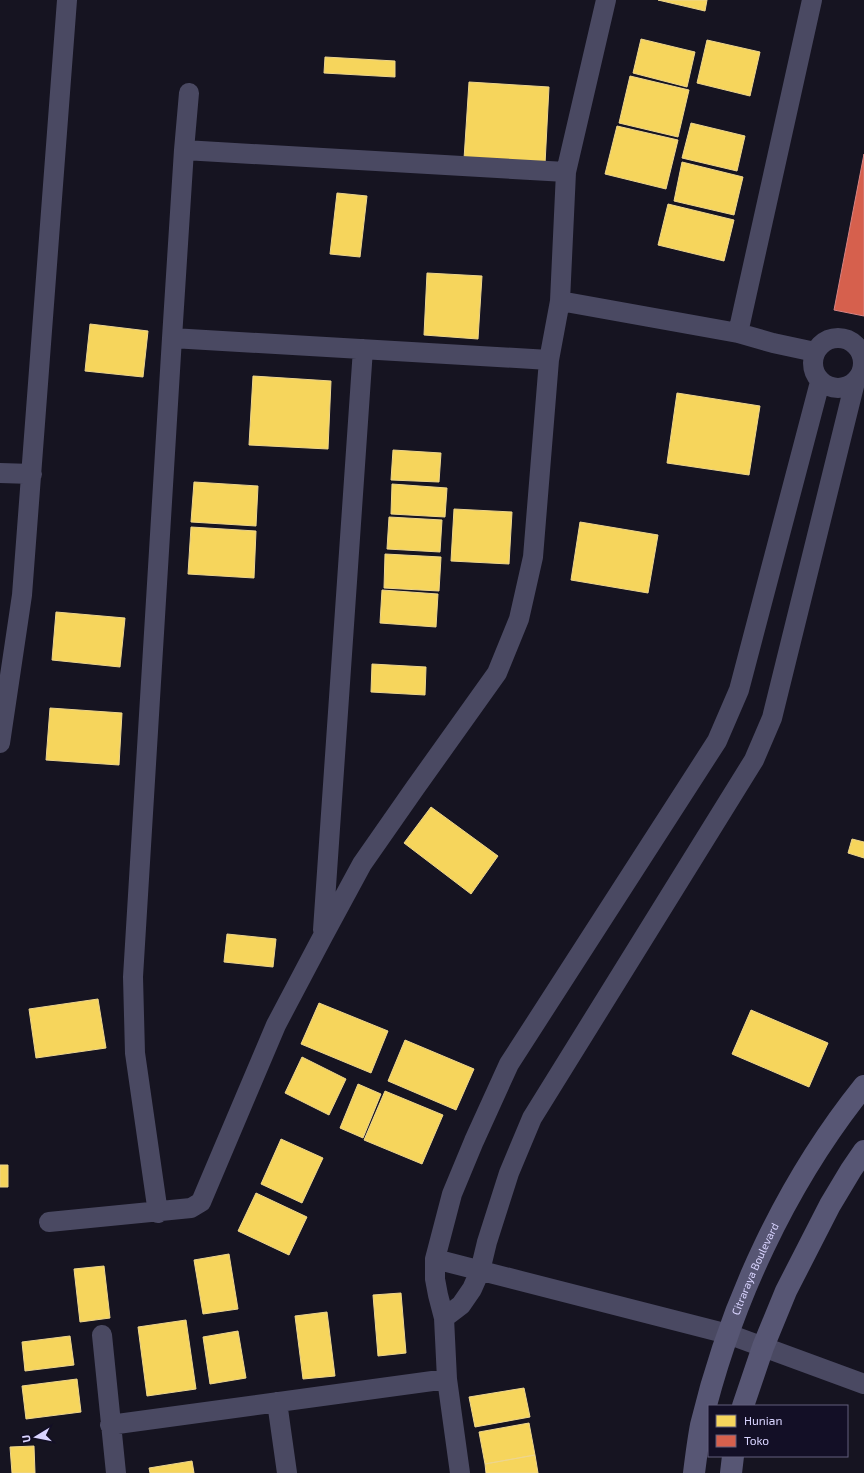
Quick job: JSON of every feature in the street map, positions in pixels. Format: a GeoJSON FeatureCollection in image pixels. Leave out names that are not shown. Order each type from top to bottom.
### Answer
{"type":"FeatureCollection","features":[{"type":"Feature","properties":{"kind":"main road","name":"Citraraya Boulevard"},"geometry":{"type":"LineString","coordinates":[[694,1473],[701,1426],[728,1334],[768,1238],[809,1164],[864,1086]]}},
{"type":"Feature","properties":{"kind":"main road"},"geometry":{"type":"LineString","coordinates":[[743,1405],[763,1347],[786,1291],[830,1205],[864,1151]]}},
{"type":"Feature","properties":{"kind":"main road"},"geometry":{"type":"LineString","coordinates":[[731,1473],[733,1457]]}},
{"type":"Feature","properties":{"kind":"street"},"geometry":{"type":"LineString","coordinates":[[0,743],[22,595],[67,0]]}},
{"type":"Feature","properties":{"kind":"street"},"geometry":{"type":"LineString","coordinates":[[49,1222],[158,1213],[191,1208],[201,1202],[276,1025],[322,936],[362,864],[497,673],[520,619],[533,557],[549,360],[560,301],[566,172],[606,0]]}},
{"type":"Feature","properties":{"kind":"street"},"geometry":{"type":"LineString","coordinates":[[738,333],[812,0]]}},
{"type":"Feature","properties":{"kind":"street"},"geometry":{"type":"LineString","coordinates":[[158,1213],[135,1053],[133,977],[184,150],[190,93]]}},
{"type":"Feature","properties":{"kind":"street"},"geometry":{"type":"LineString","coordinates":[[184,150],[566,172]]}},
{"type":"Feature","properties":{"kind":"street"},"geometry":{"type":"LineString","coordinates":[[560,301],[738,333],[773,343],[815,352]]}},
{"type":"Feature","properties":{"kind":"street"},"geometry":{"type":"LineString","coordinates":[[172,338],[549,360]]}},
{"type":"Feature","properties":{"kind":"street"},"geometry":{"type":"LineString","coordinates":[[444,1318],[461,1305],[472,1289],[480,1271],[487,1242],[509,1173],[532,1118],[754,760],[772,718],[861,370],[862,355],[856,346],[849,340],[839,338],[829,339],[821,344],[815,352],[813,362],[815,373],[820,382],[828,387],[838,389],[847,387],[861,370]]}},
{"type":"Feature","properties":{"kind":"street"},"geometry":{"type":"LineString","coordinates":[[322,936],[363,349]]}},
{"type":"Feature","properties":{"kind":"street"},"geometry":{"type":"LineString","coordinates":[[460,1473],[447,1378],[444,1318],[435,1280],[435,1259],[452,1194],[509,1064],[718,741],[739,690],[820,382]]}},
{"type":"Feature","properties":{"kind":"street"},"geometry":{"type":"LineString","coordinates":[[0,473],[32,474]]}},
{"type":"Feature","properties":{"kind":"street"},"geometry":{"type":"LineString","coordinates":[[435,1259],[728,1334],[864,1384]]}},
{"type":"Feature","properties":{"kind":"street"},"geometry":{"type":"LineString","coordinates":[[102,1335],[116,1473]]}},
{"type":"Feature","properties":{"kind":"street"},"geometry":{"type":"LineString","coordinates":[[110,1425],[447,1378]]}},
{"type":"Feature","properties":{"kind":"street"},"geometry":{"type":"LineString","coordinates":[[277,1402],[287,1473]]}},
{"type":"Feature","properties":{"kind":"building: Hunian"},"geometry":{"type":"Polygon","coordinates":[[[658,0],[707,0],[705,11],[658,0]]]}},
{"type":"Feature","properties":{"kind":"building: Hunian"},"geometry":{"type":"Polygon","coordinates":[[[641,39],[695,52],[687,87],[633,73],[641,39]]]}},
{"type":"Feature","properties":{"kind":"building: Hunian"},"geometry":{"type":"Polygon","coordinates":[[[707,40],[760,52],[750,96],[697,83],[707,40]]]}},
{"type":"Feature","properties":{"kind":"building: Hunian"},"geometry":{"type":"Polygon","coordinates":[[[325,57],[395,61],[395,77],[324,73],[325,57]]]}},
{"type":"Feature","properties":{"kind":"building: Hunian"},"geometry":{"type":"Polygon","coordinates":[[[630,76],[689,90],[678,137],[619,123],[630,76]]]}},
{"type":"Feature","properties":{"kind":"building: Hunian"},"geometry":{"type":"Polygon","coordinates":[[[469,82],[549,87],[545,164],[464,159],[469,82]]]}},
{"type":"Feature","properties":{"kind":"building: Hunian"},"geometry":{"type":"Polygon","coordinates":[[[691,123],[745,136],[737,171],[682,158],[691,123]]]}},
{"type":"Feature","properties":{"kind":"building: Hunian"},"geometry":{"type":"Polygon","coordinates":[[[617,126],[678,140],[666,189],[605,174],[617,126]]]}},
{"type":"Feature","properties":{"kind":"building: Hunian"},"geometry":{"type":"Polygon","coordinates":[[[682,162],[743,177],[734,215],[674,201],[682,162]]]}},
{"type":"Feature","properties":{"kind":"building: Hunian"},"geometry":{"type":"Polygon","coordinates":[[[337,193],[367,196],[360,257],[330,254],[337,193]]]}},
{"type":"Feature","properties":{"kind":"building: Hunian"},"geometry":{"type":"Polygon","coordinates":[[[668,204],[734,220],[724,261],[658,245],[668,204]]]}},
{"type":"Feature","properties":{"kind":"building: Hunian"},"geometry":{"type":"Polygon","coordinates":[[[427,273],[482,276],[478,339],[424,335],[427,273]]]}},
{"type":"Feature","properties":{"kind":"building: Hunian"},"geometry":{"type":"Polygon","coordinates":[[[90,324],[148,331],[143,377],[85,371],[90,324]]]}},
{"type":"Feature","properties":{"kind":"building: Hunian"},"geometry":{"type":"Polygon","coordinates":[[[253,376],[331,381],[328,449],[249,445],[253,376]]]}},
{"type":"Feature","properties":{"kind":"building: Hunian"},"geometry":{"type":"Polygon","coordinates":[[[677,393],[760,406],[749,475],[667,463],[677,393]]]}},
{"type":"Feature","properties":{"kind":"building: Hunian"},"geometry":{"type":"Polygon","coordinates":[[[393,450],[441,453],[439,482],[391,480],[393,450]]]}},
{"type":"Feature","properties":{"kind":"building: Hunian"},"geometry":{"type":"Polygon","coordinates":[[[194,482],[258,486],[256,526],[191,522],[194,482]]]}},
{"type":"Feature","properties":{"kind":"building: Hunian"},"geometry":{"type":"Polygon","coordinates":[[[392,484],[447,488],[445,517],[391,514],[392,484]]]}},
{"type":"Feature","properties":{"kind":"building: Hunian"},"geometry":{"type":"Polygon","coordinates":[[[454,509],[512,512],[509,564],[451,561],[454,509]]]}},
{"type":"Feature","properties":{"kind":"building: Hunian"},"geometry":{"type":"Polygon","coordinates":[[[389,517],[442,520],[440,552],[387,549],[389,517]]]}},
{"type":"Feature","properties":{"kind":"building: Hunian"},"geometry":{"type":"Polygon","coordinates":[[[580,522],[658,535],[648,593],[571,580],[580,522]]]}},
{"type":"Feature","properties":{"kind":"building: Hunian"},"geometry":{"type":"Polygon","coordinates":[[[191,527],[256,531],[254,578],[188,574],[191,527]]]}},
{"type":"Feature","properties":{"kind":"building: Hunian"},"geometry":{"type":"Polygon","coordinates":[[[385,554],[441,557],[439,591],[384,588],[385,554]]]}},
{"type":"Feature","properties":{"kind":"building: Hunian"},"geometry":{"type":"Polygon","coordinates":[[[382,590],[438,594],[436,627],[380,623],[382,590]]]}},
{"type":"Feature","properties":{"kind":"building: Hunian"},"geometry":{"type":"Polygon","coordinates":[[[56,612],[125,618],[120,667],[52,660],[56,612]]]}},
{"type":"Feature","properties":{"kind":"building: Hunian"},"geometry":{"type":"Polygon","coordinates":[[[372,664],[426,667],[425,695],[371,692],[372,664]]]}},
{"type":"Feature","properties":{"kind":"building: Hunian"},"geometry":{"type":"Polygon","coordinates":[[[50,708],[122,713],[119,765],[46,760],[50,708]]]}},
{"type":"Feature","properties":{"kind":"building: Hunian"},"geometry":{"type":"Polygon","coordinates":[[[431,807],[498,856],[471,894],[404,843],[431,807]]]}},
{"type":"Feature","properties":{"kind":"building: Hunian"},"geometry":{"type":"Polygon","coordinates":[[[852,839],[864,842],[864,858],[848,853],[852,839]]]}},
{"type":"Feature","properties":{"kind":"building: Hunian"},"geometry":{"type":"Polygon","coordinates":[[[227,934],[276,939],[273,967],[224,962],[227,934]]]}},
{"type":"Feature","properties":{"kind":"building: Hunian"},"geometry":{"type":"Polygon","coordinates":[[[98,999],[106,1048],[36,1058],[29,1009],[98,999]]]}},
{"type":"Feature","properties":{"kind":"building: Hunian"},"geometry":{"type":"Polygon","coordinates":[[[319,1003],[388,1031],[371,1073],[301,1044],[319,1003]]]}},
{"type":"Feature","properties":{"kind":"building: Hunian"},"geometry":{"type":"Polygon","coordinates":[[[751,1010],[828,1043],[809,1087],[732,1054],[751,1010]]]}},
{"type":"Feature","properties":{"kind":"building: Hunian"},"geometry":{"type":"Polygon","coordinates":[[[405,1040],[474,1069],[456,1110],[388,1081],[405,1040]]]}},
{"type":"Feature","properties":{"kind":"building: Hunian"},"geometry":{"type":"Polygon","coordinates":[[[302,1057],[346,1079],[329,1115],[285,1093],[302,1057]]]}},
{"type":"Feature","properties":{"kind":"building: Hunian"},"geometry":{"type":"Polygon","coordinates":[[[358,1084],[381,1094],[363,1138],[340,1128],[358,1084]]]}},
{"type":"Feature","properties":{"kind":"building: Hunian"},"geometry":{"type":"Polygon","coordinates":[[[385,1091],[443,1115],[422,1164],[364,1140],[385,1091]]]}},
{"type":"Feature","properties":{"kind":"building: Hunian"},"geometry":{"type":"Polygon","coordinates":[[[281,1139],[323,1158],[302,1203],[261,1184],[281,1139]]]}},
{"type":"Feature","properties":{"kind":"building: Hunian"},"geometry":{"type":"Polygon","coordinates":[[[0,1165],[8,1165],[8,1187],[0,1187],[0,1165]]]}},
{"type":"Feature","properties":{"kind":"building: Hunian"},"geometry":{"type":"Polygon","coordinates":[[[256,1193],[307,1217],[289,1255],[238,1231],[256,1193]]]}},
{"type":"Feature","properties":{"kind":"building: Hunian"},"geometry":{"type":"Polygon","coordinates":[[[229,1254],[238,1309],[203,1314],[194,1260],[229,1254]]]}},
{"type":"Feature","properties":{"kind":"building: Hunian"},"geometry":{"type":"Polygon","coordinates":[[[104,1266],[110,1318],[80,1322],[74,1269],[104,1266]]]}},
{"type":"Feature","properties":{"kind":"building: Hunian"},"geometry":{"type":"Polygon","coordinates":[[[401,1293],[406,1353],[378,1356],[373,1295],[401,1293]]]}},
{"type":"Feature","properties":{"kind":"building: Hunian"},"geometry":{"type":"Polygon","coordinates":[[[327,1312],[335,1376],[303,1379],[295,1316],[327,1312]]]}},
{"type":"Feature","properties":{"kind":"building: Hunian"},"geometry":{"type":"Polygon","coordinates":[[[186,1320],[196,1389],[147,1396],[138,1327],[186,1320]]]}},
{"type":"Feature","properties":{"kind":"building: Hunian"},"geometry":{"type":"Polygon","coordinates":[[[238,1331],[246,1378],[210,1384],[203,1337],[238,1331]]]}},
{"type":"Feature","properties":{"kind":"building: Hunian"},"geometry":{"type":"Polygon","coordinates":[[[70,1336],[74,1365],[25,1371],[22,1342],[70,1336]]]}},
{"type":"Feature","properties":{"kind":"building: Hunian"},"geometry":{"type":"Polygon","coordinates":[[[77,1379],[81,1412],[26,1419],[22,1386],[77,1379]]]}},
{"type":"Feature","properties":{"kind":"building: Hunian"},"geometry":{"type":"Polygon","coordinates":[[[524,1388],[530,1417],[475,1427],[469,1397],[524,1388]]]}},
{"type":"Feature","properties":{"kind":"building: Hunian"},"geometry":{"type":"Polygon","coordinates":[[[529,1423],[535,1455],[485,1464],[479,1432],[529,1423]]]}},
{"type":"Feature","properties":{"kind":"building: Hunian"},"geometry":{"type":"Polygon","coordinates":[[[34,1446],[35,1473],[12,1473],[10,1447],[34,1446]]]}},
{"type":"Feature","properties":{"kind":"building: Hunian"},"geometry":{"type":"Polygon","coordinates":[[[535,1455],[538,1473],[486,1473],[485,1464],[535,1455]]]}},
{"type":"Feature","properties":{"kind":"building: Hunian"},"geometry":{"type":"Polygon","coordinates":[[[192,1461],[194,1473],[150,1473],[149,1468],[192,1461]]]}},
{"type":"Feature","properties":{"kind":"building: Toko"},"geometry":{"type":"Polygon","coordinates":[[[864,154],[864,316],[834,310],[864,154]]]}}]}
